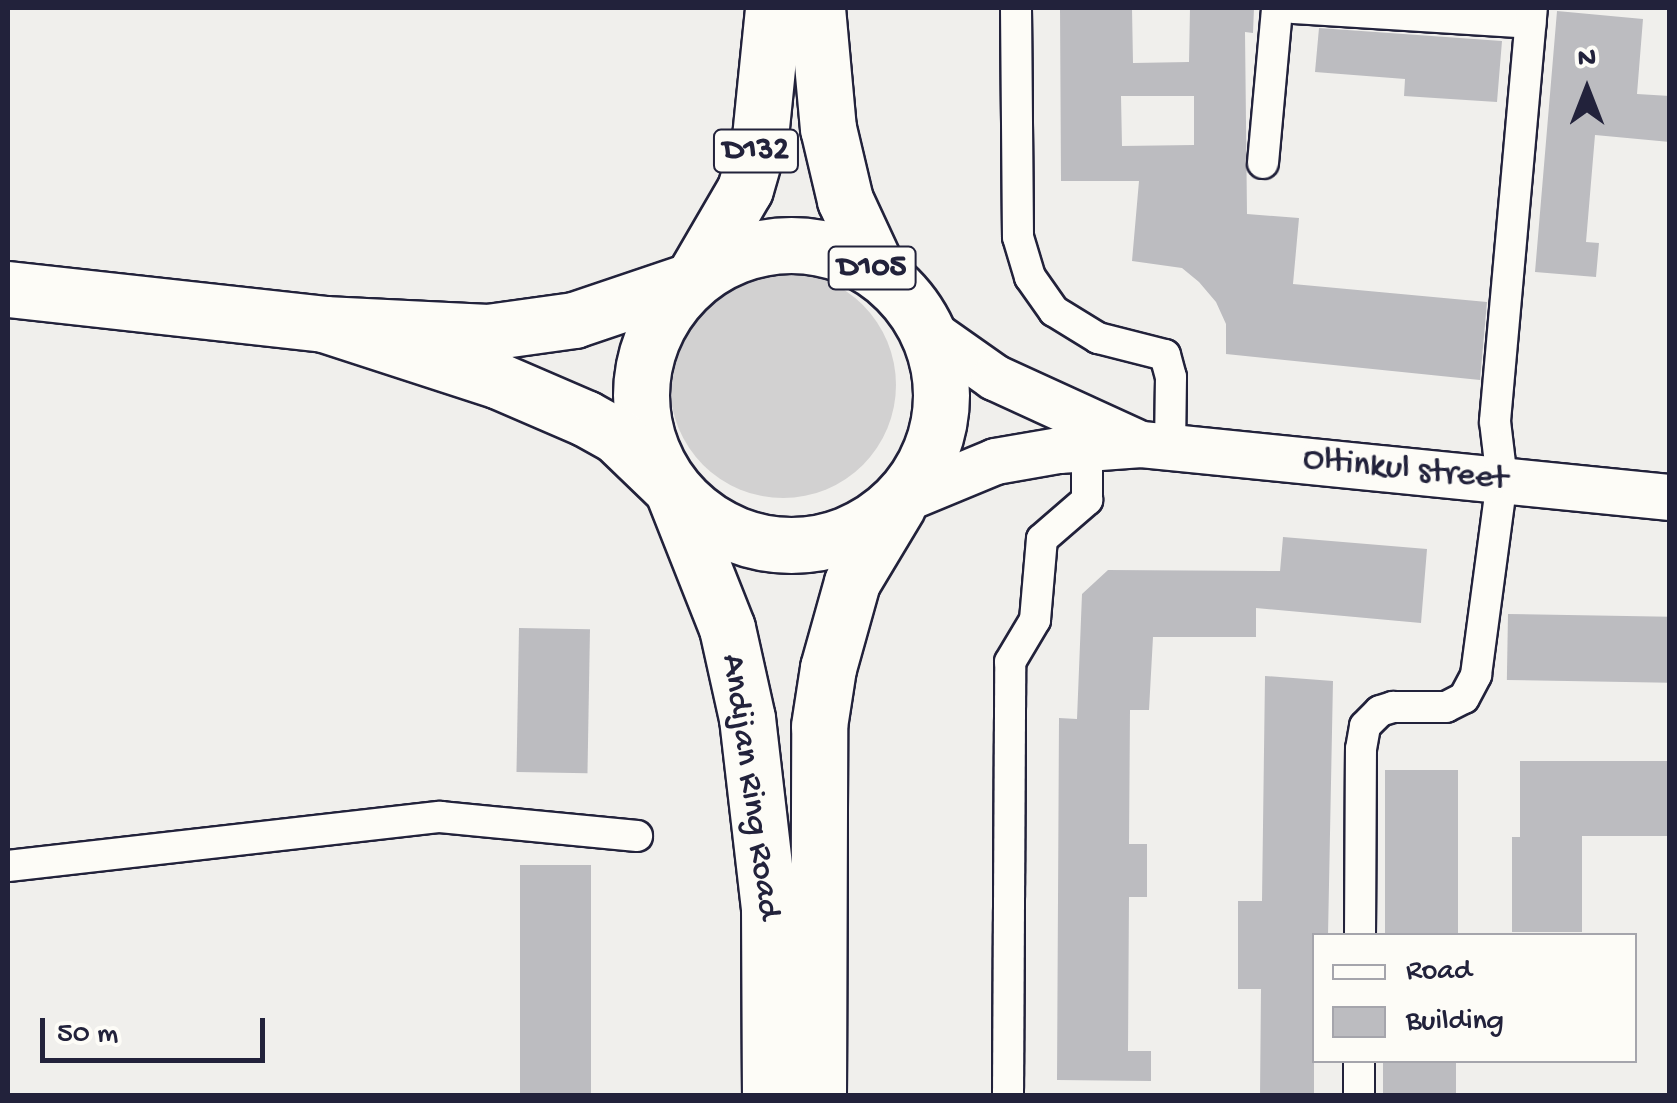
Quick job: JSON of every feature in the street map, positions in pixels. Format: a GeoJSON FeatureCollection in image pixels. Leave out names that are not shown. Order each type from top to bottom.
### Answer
{"type":"FeatureCollection","features":[{"type":"Feature","properties":{"kind":"highway","name":"D132"},"geometry":{"type":"LineString","coordinates":[[692,280],[745,189],[760,137],[773,8]]}},
{"type":"Feature","properties":{"kind":"highway","name":"D132"},"geometry":{"type":"LineString","coordinates":[[816,8],[832,146],[846,200],[878,270]]}},
{"type":"Feature","properties":{"kind":"highway","name":"D105"},"geometry":{"type":"LineString","coordinates":[[8,289],[324,324],[488,332],[574,320],[692,280],[735,254],[783,244],[833,250],[878,270],[908,298],[929,331],[942,375],[941,420],[927,464],[901,500],[859,530],[809,546],[758,543],[710,524],[617,436],[584,418],[499,381],[324,324]]}},
{"type":"Feature","properties":{"kind":"highway","name":"D105"},"geometry":{"type":"LineString","coordinates":[[672,489],[649,448],[639,403],[650,343],[662,315],[692,280]]}},
{"type":"Feature","properties":{"kind":"highway","name":"Andijan Ring Road"},"geometry":{"type":"LineString","coordinates":[[672,489],[727,628],[747,718],[769,907],[770,1096]]}},
{"type":"Feature","properties":{"kind":"highway","name":"Andijan Ring Road"},"geometry":{"type":"LineString","coordinates":[[818,1096],[819,726],[828,668],[852,582],[901,500]]}},
{"type":"Feature","properties":{"kind":"main road","name":"Oltinkul street"},"geometry":{"type":"LineString","coordinates":[[929,331],[994,377],[1087,434],[1155,446],[1670,497]]}},
{"type":"Feature","properties":{"kind":"main road","name":"Oltinkul street"},"geometry":{"type":"LineString","coordinates":[[901,500],[995,462],[1087,434]]}},
{"type":"Feature","properties":{"kind":"street"},"geometry":{"type":"LineString","coordinates":[[1016,8],[1018,238],[1030,276],[1054,310],[1098,338],[1165,355],[1172,377],[1155,446]]}},
{"type":"Feature","properties":{"kind":"street"},"geometry":{"type":"LineString","coordinates":[[1263,163],[1277,8]]}},
{"type":"Feature","properties":{"kind":"street"},"geometry":{"type":"LineString","coordinates":[[1293,8],[1532,15],[1495,421],[1502,480],[1472,689],[1446,707],[1380,712],[1365,726],[1361,748],[1360,933]]}},
{"type":"Feature","properties":{"kind":"street"},"geometry":{"type":"LineString","coordinates":[[1008,1096],[1010,662],[1036,620],[1042,539],[1087,500],[1087,434]]}},
{"type":"Feature","properties":{"kind":"street"},"geometry":{"type":"LineString","coordinates":[[8,866],[440,817],[637,836]]}},
{"type":"Feature","properties":{"kind":"street"},"geometry":{"type":"LineString","coordinates":[[1359,1063],[1359,1096]]}},
{"type":"Feature","properties":{"kind":"shaded area"},"geometry":{"type":"Polygon","coordinates":[[[783,272],[826,280],[863,305],[888,342],[896,385],[888,428],[863,465],[826,490],[783,498],[740,490],[703,465],[678,428],[670,385],[678,342],[703,305],[740,280],[783,272]]]}},
{"type":"Feature","properties":{"kind":"building"},"geometry":{"type":"Polygon","coordinates":[[[1060,8],[1132,8],[1133,63],[1189,62],[1190,8],[1254,8],[1253,33],[1245,32],[1247,214],[1299,218],[1293,284],[1487,302],[1480,380],[1226,354],[1226,324],[1216,302],[1199,282],[1182,268],[1132,261],[1139,181],[1061,181],[1060,8]],[[1121,96],[1122,146],[1194,145],[1194,96],[1121,96]]]}},
{"type":"Feature","properties":{"kind":"building"},"geometry":{"type":"Polygon","coordinates":[[[1557,11],[1643,19],[1637,94],[1670,96],[1670,142],[1595,135],[1586,242],[1599,243],[1596,277],[1535,272],[1557,11]]]}},
{"type":"Feature","properties":{"kind":"building"},"geometry":{"type":"Polygon","coordinates":[[[1319,28],[1502,41],[1497,102],[1404,96],[1405,79],[1315,72],[1319,28]]]}},
{"type":"Feature","properties":{"kind":"building"},"geometry":{"type":"Polygon","coordinates":[[[1283,537],[1427,549],[1421,623],[1256,608],[1256,637],[1153,637],[1149,710],[1130,710],[1129,844],[1147,844],[1147,897],[1129,897],[1128,1051],[1151,1051],[1151,1081],[1057,1080],[1059,718],[1077,719],[1082,594],[1108,570],[1280,571],[1283,537]]]}},
{"type":"Feature","properties":{"kind":"building"},"geometry":{"type":"Polygon","coordinates":[[[1508,614],[1670,617],[1669,683],[1507,680],[1508,614]]]}},
{"type":"Feature","properties":{"kind":"building"},"geometry":{"type":"Polygon","coordinates":[[[519,628],[590,629],[587,773],[516,772],[519,628]]]}},
{"type":"Feature","properties":{"kind":"building"},"geometry":{"type":"Polygon","coordinates":[[[1265,676],[1333,681],[1328,933],[1312,933],[1314,1096],[1260,1096],[1261,989],[1238,989],[1238,901],[1262,901],[1265,676]]]}},
{"type":"Feature","properties":{"kind":"building"},"geometry":{"type":"Polygon","coordinates":[[[1520,761],[1670,761],[1670,836],[1582,836],[1582,932],[1512,932],[1512,837],[1520,837],[1520,761]]]}},
{"type":"Feature","properties":{"kind":"building"},"geometry":{"type":"Polygon","coordinates":[[[1385,770],[1458,770],[1458,933],[1385,933],[1385,770]]]}},
{"type":"Feature","properties":{"kind":"building"},"geometry":{"type":"Polygon","coordinates":[[[520,865],[591,865],[591,1096],[520,1096],[520,865]]]}},
{"type":"Feature","properties":{"kind":"building"},"geometry":{"type":"Polygon","coordinates":[[[1383,1063],[1456,1063],[1456,1096],[1383,1096],[1383,1063]]]}}]}
